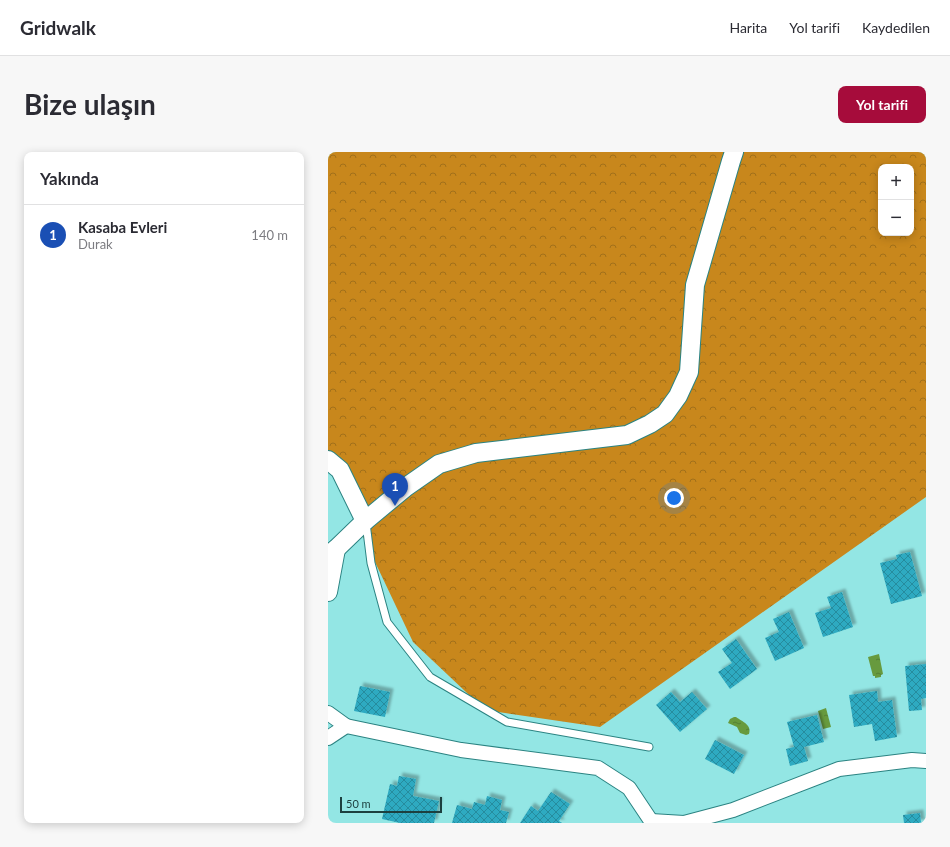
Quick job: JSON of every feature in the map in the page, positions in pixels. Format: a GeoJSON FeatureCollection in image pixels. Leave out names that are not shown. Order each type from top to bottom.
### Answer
{"type":"FeatureCollection","features":[{"type":"Feature","properties":{"kind":"street"},"geometry":{"type":"LineString","coordinates":[[328,592],[332,552],[365,521],[439,464],[476,454],[626,435],[650,424],[665,414],[678,396],[689,372],[695,285],[734,152]]}},
{"type":"Feature","properties":{"kind":"street"},"geometry":{"type":"LineString","coordinates":[[328,460],[340,470],[365,521]]}},
{"type":"Feature","properties":{"kind":"street"},"geometry":{"type":"LineString","coordinates":[[328,713],[346,726],[461,750],[598,768],[629,788],[651,822],[684,823],[733,810],[839,769],[912,760],[926,761]]}},
{"type":"Feature","properties":{"kind":"street"},"geometry":{"type":"LineString","coordinates":[[328,738],[346,726]]}},
{"type":"Feature","properties":{"kind":"lane"},"geometry":{"type":"LineString","coordinates":[[365,521],[371,563],[387,622],[430,677],[507,722],[649,747]]}},
{"type":"Feature","properties":{"kind":"green space"},"geometry":{"type":"Polygon","coordinates":[[[328,152],[926,152],[926,497],[600,727],[485,710],[413,642],[328,463],[328,152]]]}},
{"type":"Feature","properties":{"kind":"water"},"geometry":{"type":"Polygon","coordinates":[[[879,654],[883,674],[881,677],[875,678],[875,676],[873,676],[868,657],[879,654]]]}},
{"type":"Feature","properties":{"kind":"water"},"geometry":{"type":"Polygon","coordinates":[[[826,708],[831,727],[823,729],[818,711],[826,708]]]}},
{"type":"Feature","properties":{"kind":"water"},"geometry":{"type":"Polygon","coordinates":[[[734,717],[744,722],[748,726],[750,731],[749,734],[746,735],[740,733],[737,727],[728,723],[730,719],[734,717]]]}},
{"type":"Feature","properties":{"kind":"building"},"geometry":{"type":"Polygon","coordinates":[[[910,552],[922,596],[891,604],[880,563],[897,559],[896,555],[910,552]]]}},
{"type":"Feature","properties":{"kind":"building"},"geometry":{"type":"Polygon","coordinates":[[[842,592],[853,627],[823,637],[815,613],[831,608],[827,597],[842,592]]]}},
{"type":"Feature","properties":{"kind":"building"},"geometry":{"type":"Polygon","coordinates":[[[789,612],[804,648],[775,661],[765,638],[779,632],[773,619],[789,612]]]}},
{"type":"Feature","properties":{"kind":"building"},"geometry":{"type":"Polygon","coordinates":[[[736,639],[757,669],[730,689],[718,672],[732,663],[722,649],[736,639]]]}},
{"type":"Feature","properties":{"kind":"building"},"geometry":{"type":"Polygon","coordinates":[[[926,664],[926,698],[921,699],[922,710],[909,711],[905,666],[926,664]]]}},
{"type":"Feature","properties":{"kind":"building"},"geometry":{"type":"Polygon","coordinates":[[[360,686],[390,692],[385,717],[354,711],[360,686]]]}},
{"type":"Feature","properties":{"kind":"building"},"geometry":{"type":"Polygon","coordinates":[[[877,691],[878,702],[892,700],[897,737],[875,741],[872,724],[854,727],[849,695],[877,691]]]}},
{"type":"Feature","properties":{"kind":"building"},"geometry":{"type":"Polygon","coordinates":[[[671,692],[680,702],[692,692],[707,709],[680,732],[656,705],[671,692]]]}},
{"type":"Feature","properties":{"kind":"building"},"geometry":{"type":"Polygon","coordinates":[[[817,715],[824,742],[804,747],[808,761],[790,766],[786,749],[794,747],[787,722],[817,715]]]}},
{"type":"Feature","properties":{"kind":"building"},"geometry":{"type":"Polygon","coordinates":[[[715,740],[744,755],[734,774],[705,759],[715,740]]]}},
{"type":"Feature","properties":{"kind":"building"},"geometry":{"type":"Polygon","coordinates":[[[399,776],[416,779],[413,796],[439,801],[434,823],[400,823],[382,819],[390,784],[397,786],[399,776]]]}},
{"type":"Feature","properties":{"kind":"building"},"geometry":{"type":"Polygon","coordinates":[[[551,792],[570,804],[559,821],[562,823],[520,823],[531,806],[538,811],[551,792]]]}},
{"type":"Feature","properties":{"kind":"building"},"geometry":{"type":"Polygon","coordinates":[[[487,796],[502,800],[500,810],[509,812],[506,823],[452,823],[457,805],[472,809],[474,802],[485,805],[487,796]]]}},
{"type":"Feature","properties":{"kind":"building"},"geometry":{"type":"Polygon","coordinates":[[[920,813],[921,822],[926,821],[926,823],[904,823],[903,815],[920,813]]]}},
{"type":"Feature","properties":{"kind":"place","name":"Kasaba Evleri"},"geometry":{"type":"Point","coordinates":[395,506]}}]}
